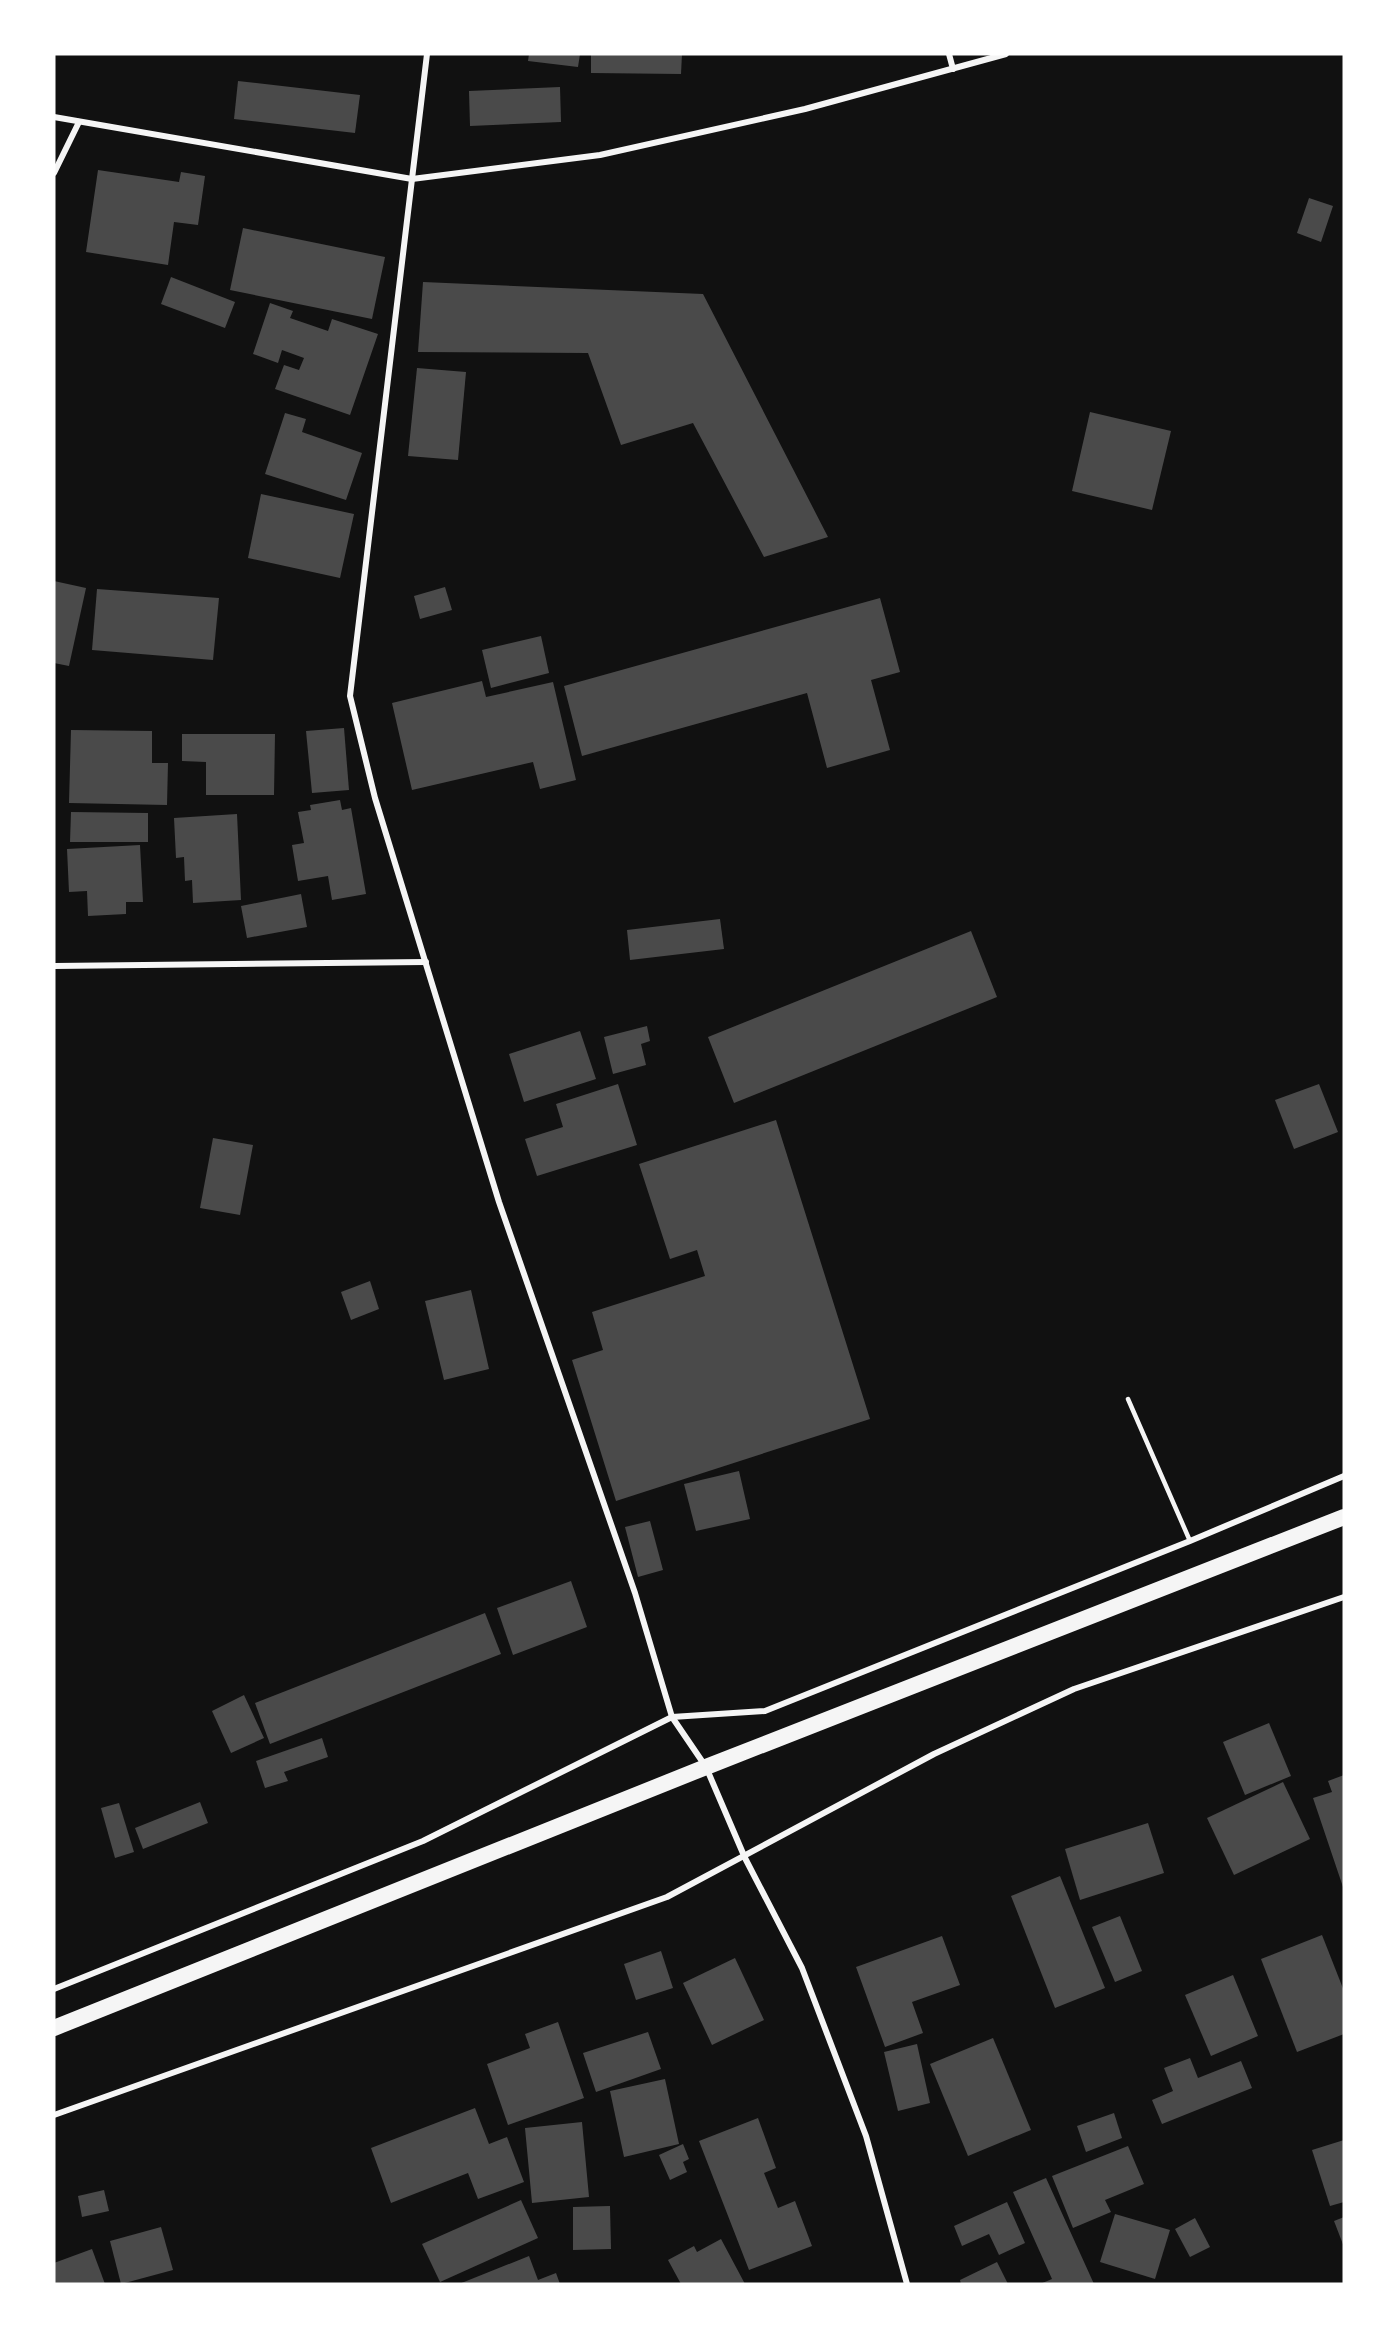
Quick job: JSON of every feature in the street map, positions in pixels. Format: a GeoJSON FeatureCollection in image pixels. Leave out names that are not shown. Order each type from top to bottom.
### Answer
{"type":"FeatureCollection","features":[{"type":"Feature","properties":{"kind":"highway"},"geometry":{"type":"LineString","coordinates":[[54,2028],[705,1767],[1344,1517]]}},
{"type":"Feature","properties":{"kind":"street"},"geometry":{"type":"LineString","coordinates":[[427,54],[350,696],[375,798],[500,1202],[631,1582],[672,1717],[705,1767],[745,1858],[806,1978],[866,2136],[908,2284]]}},
{"type":"Feature","properties":{"kind":"street"},"geometry":{"type":"LineString","coordinates":[[949,54],[953,69]]}},
{"type":"Feature","properties":{"kind":"street"},"geometry":{"type":"LineString","coordinates":[[54,117],[412,179],[600,155],[805,109],[1006,54]]}},
{"type":"Feature","properties":{"kind":"street"},"geometry":{"type":"LineString","coordinates":[[54,172],[79,122]]}},
{"type":"Feature","properties":{"kind":"street"},"geometry":{"type":"LineString","coordinates":[[54,966],[426,962]]}},
{"type":"Feature","properties":{"kind":"street"},"geometry":{"type":"LineString","coordinates":[[54,1989],[423,1841],[672,1717],[765,1711],[1190,1541],[1344,1476]]}},
{"type":"Feature","properties":{"kind":"street"},"geometry":{"type":"LineString","coordinates":[[54,2115],[667,1897],[745,1858],[934,1754],[1074,1689],[1344,1597]]}},
{"type":"Feature","properties":{"kind":"lane"},"geometry":{"type":"LineString","coordinates":[[1128,1399],[1190,1541]]}},
{"type":"Feature","properties":{"kind":"building"},"geometry":{"type":"Polygon","coordinates":[[[529,54],[580,54],[578,67],[528,61],[529,54]]]}},
{"type":"Feature","properties":{"kind":"building"},"geometry":{"type":"Polygon","coordinates":[[[591,54],[682,54],[681,74],[591,73],[591,54]]]}},
{"type":"Feature","properties":{"kind":"building"},"geometry":{"type":"Polygon","coordinates":[[[238,81],[360,95],[355,133],[234,119],[238,81]]]}},
{"type":"Feature","properties":{"kind":"building"},"geometry":{"type":"Polygon","coordinates":[[[560,87],[561,122],[470,126],[469,91],[560,87]]]}},
{"type":"Feature","properties":{"kind":"building"},"geometry":{"type":"Polygon","coordinates":[[[98,170],[179,182],[181,172],[205,176],[198,225],[174,222],[168,265],[86,252],[98,170]]]}},
{"type":"Feature","properties":{"kind":"building"},"geometry":{"type":"Polygon","coordinates":[[[1309,198],[1333,206],[1321,242],[1297,233],[1309,198]]]}},
{"type":"Feature","properties":{"kind":"building"},"geometry":{"type":"Polygon","coordinates":[[[243,228],[385,257],[372,319],[230,290],[243,228]]]}},
{"type":"Feature","properties":{"kind":"building"},"geometry":{"type":"Polygon","coordinates":[[[171,277],[235,302],[225,328],[161,304],[171,277]]]}},
{"type":"Feature","properties":{"kind":"building"},"geometry":{"type":"Polygon","coordinates":[[[423,282],[703,294],[828,537],[764,557],[693,423],[621,445],[588,353],[418,352],[423,282]]]}},
{"type":"Feature","properties":{"kind":"building"},"geometry":{"type":"Polygon","coordinates":[[[270,303],[293,311],[290,318],[328,331],[332,319],[378,334],[350,415],[275,389],[284,365],[299,370],[304,358],[282,350],[278,363],[253,354],[270,303]]]}},
{"type":"Feature","properties":{"kind":"building"},"geometry":{"type":"Polygon","coordinates":[[[417,368],[466,372],[458,460],[408,456],[417,368]]]}},
{"type":"Feature","properties":{"kind":"building"},"geometry":{"type":"Polygon","coordinates":[[[1090,412],[1171,431],[1152,510],[1072,491],[1090,412]]]}},
{"type":"Feature","properties":{"kind":"building"},"geometry":{"type":"Polygon","coordinates":[[[285,413],[306,419],[302,432],[362,453],[346,500],[265,474],[285,413]]]}},
{"type":"Feature","properties":{"kind":"building"},"geometry":{"type":"Polygon","coordinates":[[[261,494],[354,514],[340,578],[248,558],[261,494]]]}},
{"type":"Feature","properties":{"kind":"building"},"geometry":{"type":"Polygon","coordinates":[[[54,581],[86,588],[69,666],[54,663],[54,581]]]}},
{"type":"Feature","properties":{"kind":"building"},"geometry":{"type":"Polygon","coordinates":[[[445,587],[452,610],[420,619],[414,596],[445,587]]]}},
{"type":"Feature","properties":{"kind":"building"},"geometry":{"type":"Polygon","coordinates":[[[97,589],[219,598],[213,660],[92,650],[97,589]]]}},
{"type":"Feature","properties":{"kind":"building"},"geometry":{"type":"Polygon","coordinates":[[[880,598],[900,672],[871,680],[890,750],[827,768],[807,693],[582,756],[564,686],[880,598]]]}},
{"type":"Feature","properties":{"kind":"building"},"geometry":{"type":"Polygon","coordinates":[[[541,636],[549,673],[491,688],[482,650],[541,636]]]}},
{"type":"Feature","properties":{"kind":"building"},"geometry":{"type":"Polygon","coordinates":[[[482,681],[486,697],[553,682],[576,780],[540,789],[533,762],[412,790],[392,703],[482,681]]]}},
{"type":"Feature","properties":{"kind":"building"},"geometry":{"type":"Polygon","coordinates":[[[344,728],[349,790],[312,793],[306,731],[344,728]]]}},
{"type":"Feature","properties":{"kind":"building"},"geometry":{"type":"Polygon","coordinates":[[[71,730],[152,731],[152,763],[168,763],[167,805],[69,803],[71,730]]]}},
{"type":"Feature","properties":{"kind":"building"},"geometry":{"type":"Polygon","coordinates":[[[182,734],[275,734],[274,795],[206,795],[206,762],[182,761],[182,734]]]}},
{"type":"Feature","properties":{"kind":"building"},"geometry":{"type":"Polygon","coordinates":[[[340,800],[342,810],[351,808],[366,894],[332,900],[328,876],[298,881],[292,845],[304,843],[298,812],[311,810],[310,805],[340,800]]]}},
{"type":"Feature","properties":{"kind":"building"},"geometry":{"type":"Polygon","coordinates":[[[71,812],[148,813],[148,842],[70,842],[71,812]]]}},
{"type":"Feature","properties":{"kind":"building"},"geometry":{"type":"Polygon","coordinates":[[[237,814],[241,900],[193,903],[192,880],[185,881],[184,857],[176,858],[174,818],[237,814]]]}},
{"type":"Feature","properties":{"kind":"building"},"geometry":{"type":"Polygon","coordinates":[[[140,845],[143,902],[126,902],[126,914],[88,916],[87,891],[69,892],[67,849],[140,845]]]}},
{"type":"Feature","properties":{"kind":"building"},"geometry":{"type":"Polygon","coordinates":[[[301,894],[307,927],[247,938],[241,906],[301,894]]]}},
{"type":"Feature","properties":{"kind":"building"},"geometry":{"type":"Polygon","coordinates":[[[720,919],[724,949],[630,960],[627,930],[720,919]]]}},
{"type":"Feature","properties":{"kind":"building"},"geometry":{"type":"Polygon","coordinates":[[[971,931],[997,997],[734,1103],[708,1037],[971,931]]]}},
{"type":"Feature","properties":{"kind":"building"},"geometry":{"type":"Polygon","coordinates":[[[647,1026],[650,1041],[641,1044],[646,1065],[613,1074],[604,1037],[647,1026]]]}},
{"type":"Feature","properties":{"kind":"building"},"geometry":{"type":"Polygon","coordinates":[[[580,1031],[596,1079],[524,1102],[509,1054],[580,1031]]]}},
{"type":"Feature","properties":{"kind":"building"},"geometry":{"type":"Polygon","coordinates":[[[618,1084],[637,1145],[537,1176],[525,1139],[563,1127],[556,1104],[618,1084]]]}},
{"type":"Feature","properties":{"kind":"building"},"geometry":{"type":"Polygon","coordinates":[[[1319,1084],[1338,1132],[1294,1149],[1275,1100],[1319,1084]]]}},
{"type":"Feature","properties":{"kind":"building"},"geometry":{"type":"Polygon","coordinates":[[[776,1120],[870,1419],[616,1501],[572,1360],[603,1350],[592,1312],[705,1276],[697,1250],[670,1259],[639,1164],[776,1120]]]}},
{"type":"Feature","properties":{"kind":"building"},"geometry":{"type":"Polygon","coordinates":[[[213,1138],[253,1145],[240,1215],[200,1208],[213,1138]]]}},
{"type":"Feature","properties":{"kind":"building"},"geometry":{"type":"Polygon","coordinates":[[[370,1281],[379,1309],[351,1320],[341,1292],[370,1281]]]}},
{"type":"Feature","properties":{"kind":"building"},"geometry":{"type":"Polygon","coordinates":[[[471,1290],[489,1369],[444,1380],[425,1301],[471,1290]]]}},
{"type":"Feature","properties":{"kind":"building"},"geometry":{"type":"Polygon","coordinates":[[[739,1471],[750,1519],[696,1531],[684,1484],[739,1471]]]}},
{"type":"Feature","properties":{"kind":"building"},"geometry":{"type":"Polygon","coordinates":[[[650,1521],[663,1570],[638,1577],[625,1527],[650,1521]]]}},
{"type":"Feature","properties":{"kind":"building"},"geometry":{"type":"Polygon","coordinates":[[[571,1581],[587,1627],[513,1655],[497,1608],[571,1581]]]}},
{"type":"Feature","properties":{"kind":"building"},"geometry":{"type":"Polygon","coordinates":[[[485,1613],[501,1654],[270,1744],[255,1703],[485,1613]]]}},
{"type":"Feature","properties":{"kind":"building"},"geometry":{"type":"Polygon","coordinates":[[[244,1695],[264,1738],[231,1753],[212,1711],[244,1695]]]}},
{"type":"Feature","properties":{"kind":"building"},"geometry":{"type":"Polygon","coordinates":[[[1269,1723],[1291,1776],[1245,1795],[1223,1742],[1269,1723]]]}},
{"type":"Feature","properties":{"kind":"building"},"geometry":{"type":"Polygon","coordinates":[[[322,1738],[328,1757],[284,1772],[288,1781],[265,1788],[256,1761],[322,1738]]]}},
{"type":"Feature","properties":{"kind":"building"},"geometry":{"type":"Polygon","coordinates":[[[1344,1775],[1344,1890],[1313,1798],[1332,1792],[1328,1781],[1344,1775]]]}},
{"type":"Feature","properties":{"kind":"building"},"geometry":{"type":"Polygon","coordinates":[[[1283,1782],[1310,1839],[1234,1875],[1207,1818],[1283,1782]]]}},
{"type":"Feature","properties":{"kind":"building"},"geometry":{"type":"Polygon","coordinates":[[[200,1802],[208,1823],[143,1849],[135,1828],[200,1802]]]}},
{"type":"Feature","properties":{"kind":"building"},"geometry":{"type":"Polygon","coordinates":[[[119,1803],[134,1852],[115,1858],[101,1808],[119,1803]]]}},
{"type":"Feature","properties":{"kind":"building"},"geometry":{"type":"Polygon","coordinates":[[[1148,1823],[1164,1873],[1080,1900],[1065,1849],[1148,1823]]]}},
{"type":"Feature","properties":{"kind":"building"},"geometry":{"type":"Polygon","coordinates":[[[1060,1876],[1105,1988],[1055,2008],[1011,1896],[1060,1876]]]}},
{"type":"Feature","properties":{"kind":"building"},"geometry":{"type":"Polygon","coordinates":[[[1120,1916],[1142,1971],[1115,1982],[1092,1927],[1120,1916]]]}},
{"type":"Feature","properties":{"kind":"building"},"geometry":{"type":"Polygon","coordinates":[[[1322,1935],[1344,1991],[1344,2034],[1297,2052],[1261,1959],[1322,1935]]]}},
{"type":"Feature","properties":{"kind":"building"},"geometry":{"type":"Polygon","coordinates":[[[942,1936],[960,1985],[912,2002],[923,2033],[885,2047],[856,1967],[942,1936]]]}},
{"type":"Feature","properties":{"kind":"building"},"geometry":{"type":"Polygon","coordinates":[[[661,1951],[673,1988],[636,2000],[624,1964],[661,1951]]]}},
{"type":"Feature","properties":{"kind":"building"},"geometry":{"type":"Polygon","coordinates":[[[735,1958],[764,2020],[712,2045],[683,1983],[735,1958]]]}},
{"type":"Feature","properties":{"kind":"building"},"geometry":{"type":"Polygon","coordinates":[[[1233,1975],[1258,2036],[1211,2056],[1185,1995],[1233,1975]]]}},
{"type":"Feature","properties":{"kind":"building"},"geometry":{"type":"Polygon","coordinates":[[[558,2022],[584,2098],[508,2125],[487,2064],[530,2048],[525,2034],[558,2022]]]}},
{"type":"Feature","properties":{"kind":"building"},"geometry":{"type":"Polygon","coordinates":[[[648,2032],[661,2069],[596,2092],[583,2053],[648,2032]]]}},
{"type":"Feature","properties":{"kind":"building"},"geometry":{"type":"Polygon","coordinates":[[[993,2038],[1031,2130],[968,2156],[930,2064],[993,2038]]]}},
{"type":"Feature","properties":{"kind":"building"},"geometry":{"type":"Polygon","coordinates":[[[917,2044],[930,2103],[898,2111],[884,2052],[917,2044]]]}},
{"type":"Feature","properties":{"kind":"building"},"geometry":{"type":"Polygon","coordinates":[[[1190,2058],[1198,2078],[1241,2061],[1252,2088],[1162,2124],[1152,2100],[1173,2091],[1164,2068],[1190,2058]]]}},
{"type":"Feature","properties":{"kind":"building"},"geometry":{"type":"Polygon","coordinates":[[[665,2079],[679,2144],[624,2157],[610,2091],[665,2079]]]}},
{"type":"Feature","properties":{"kind":"building"},"geometry":{"type":"Polygon","coordinates":[[[475,2108],[489,2144],[507,2137],[524,2182],[478,2199],[468,2173],[391,2203],[371,2148],[475,2108]]]}},
{"type":"Feature","properties":{"kind":"building"},"geometry":{"type":"Polygon","coordinates":[[[1114,2113],[1122,2138],[1086,2152],[1077,2126],[1114,2113]]]}},
{"type":"Feature","properties":{"kind":"building"},"geometry":{"type":"Polygon","coordinates":[[[758,2118],[776,2168],[764,2173],[778,2208],[795,2201],[812,2246],[749,2270],[699,2141],[758,2118]]]}},
{"type":"Feature","properties":{"kind":"building"},"geometry":{"type":"Polygon","coordinates":[[[582,2122],[589,2197],[532,2203],[525,2128],[582,2122]]]}},
{"type":"Feature","properties":{"kind":"building"},"geometry":{"type":"Polygon","coordinates":[[[1344,2140],[1344,2202],[1330,2206],[1312,2150],[1344,2140]]]}},
{"type":"Feature","properties":{"kind":"building"},"geometry":{"type":"Polygon","coordinates":[[[683,2144],[689,2159],[683,2162],[687,2172],[670,2180],[659,2155],[683,2144]]]}},
{"type":"Feature","properties":{"kind":"building"},"geometry":{"type":"Polygon","coordinates":[[[1128,2146],[1144,2184],[1105,2200],[1111,2212],[1073,2228],[1052,2176],[1128,2146]]]}},
{"type":"Feature","properties":{"kind":"building"},"geometry":{"type":"Polygon","coordinates":[[[1046,2178],[1094,2284],[1040,2284],[1052,2279],[1013,2192],[1046,2178]]]}},
{"type":"Feature","properties":{"kind":"building"},"geometry":{"type":"Polygon","coordinates":[[[104,2190],[109,2211],[82,2217],[78,2196],[104,2190]]]}},
{"type":"Feature","properties":{"kind":"building"},"geometry":{"type":"Polygon","coordinates":[[[521,2200],[538,2238],[440,2282],[422,2244],[521,2200]]]}},
{"type":"Feature","properties":{"kind":"building"},"geometry":{"type":"Polygon","coordinates":[[[1007,2202],[1025,2243],[999,2255],[989,2234],[962,2246],[954,2226],[1007,2202]]]}},
{"type":"Feature","properties":{"kind":"building"},"geometry":{"type":"Polygon","coordinates":[[[610,2206],[611,2249],[573,2250],[573,2207],[610,2206]]]}},
{"type":"Feature","properties":{"kind":"building"},"geometry":{"type":"Polygon","coordinates":[[[1115,2214],[1170,2230],[1155,2279],[1100,2262],[1115,2214]]]}},
{"type":"Feature","properties":{"kind":"building"},"geometry":{"type":"Polygon","coordinates":[[[1344,2217],[1344,2247],[1334,2221],[1344,2217]]]}},
{"type":"Feature","properties":{"kind":"building"},"geometry":{"type":"Polygon","coordinates":[[[1195,2218],[1210,2247],[1190,2257],[1175,2229],[1195,2218]]]}},
{"type":"Feature","properties":{"kind":"building"},"geometry":{"type":"Polygon","coordinates":[[[161,2227],[173,2270],[121,2284],[110,2241],[161,2227]]]}},
{"type":"Feature","properties":{"kind":"building"},"geometry":{"type":"Polygon","coordinates":[[[721,2239],[745,2284],[681,2284],[668,2260],[694,2246],[697,2252],[721,2239]]]}},
{"type":"Feature","properties":{"kind":"building"},"geometry":{"type":"Polygon","coordinates":[[[92,2249],[105,2284],[54,2284],[54,2263],[92,2249]]]}},
{"type":"Feature","properties":{"kind":"building"},"geometry":{"type":"Polygon","coordinates":[[[529,2256],[538,2280],[556,2273],[560,2284],[459,2284],[529,2256]]]}},
{"type":"Feature","properties":{"kind":"building"},"geometry":{"type":"Polygon","coordinates":[[[997,2262],[1008,2284],[961,2284],[960,2280],[997,2262]]]}}]}
